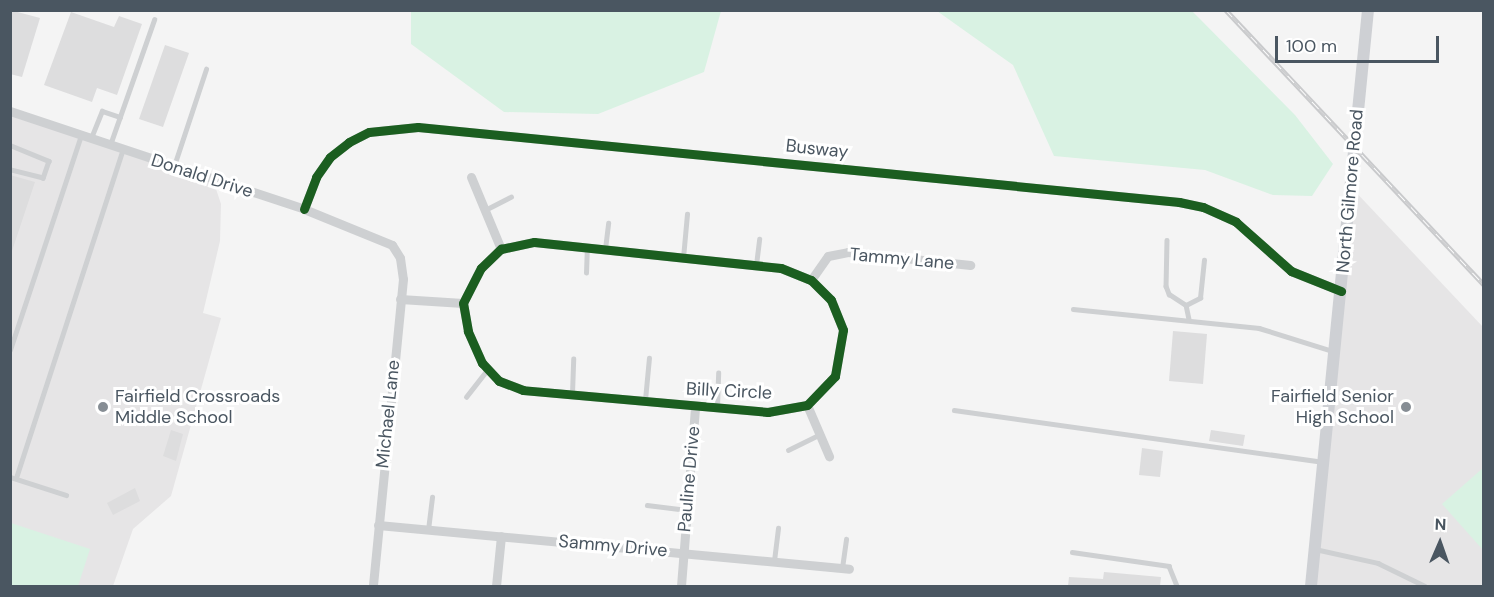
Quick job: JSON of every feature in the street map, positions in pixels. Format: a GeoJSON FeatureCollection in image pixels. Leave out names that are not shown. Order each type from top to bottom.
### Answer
{"type":"FeatureCollection","features":[{"type":"Feature","properties":{"kind":"street","name":"North Gilmore Road"},"geometry":{"type":"LineString","coordinates":[[1311,586],[1368,10]]}},
{"type":"Feature","properties":{"kind":"street","name":"Donald Drive"},"geometry":{"type":"LineString","coordinates":[[10,111],[304,209],[392,245]]}},
{"type":"Feature","properties":{"kind":"street","name":"Busway"},"geometry":{"type":"LineString","coordinates":[[304,209],[316,177],[330,157],[349,142],[369,132],[418,127],[1179,202],[1203,207],[1236,222],[1291,271],[1341,291]]}},
{"type":"Feature","properties":{"kind":"street"},"geometry":{"type":"LineString","coordinates":[[471,177],[501,249]]}},
{"type":"Feature","properties":{"kind":"street"},"geometry":{"type":"LineString","coordinates":[[400,299],[463,303],[481,268],[501,249],[534,242],[782,268],[812,280],[831,300],[843,330],[835,376],[807,405],[829,456]]}},
{"type":"Feature","properties":{"kind":"street","name":"Michael Lane"},"geometry":{"type":"LineString","coordinates":[[373,586],[400,299],[400,258],[392,245]]}},
{"type":"Feature","properties":{"kind":"street","name":"Tammy Lane"},"geometry":{"type":"LineString","coordinates":[[812,280],[828,256],[848,252],[970,265]]}},
{"type":"Feature","properties":{"kind":"street","name":"Billy Circle"},"geometry":{"type":"LineString","coordinates":[[463,303],[468,331],[488,369],[499,381],[523,390],[695,408],[768,412],[807,405]]}},
{"type":"Feature","properties":{"kind":"street","name":"Pauline Drive"},"geometry":{"type":"LineString","coordinates":[[681,586],[695,408]]}},
{"type":"Feature","properties":{"kind":"street","name":"Sammy Drive"},"geometry":{"type":"LineString","coordinates":[[378,525],[845,569]]}},
{"type":"Feature","properties":{"kind":"street"},"geometry":{"type":"LineString","coordinates":[[496,586],[501,536]]}},
{"type":"Feature","properties":{"kind":"lane"},"geometry":{"type":"LineString","coordinates":[[110,145],[154,20]]}},
{"type":"Feature","properties":{"kind":"lane"},"geometry":{"type":"LineString","coordinates":[[174,166],[207,69]]}},
{"type":"Feature","properties":{"kind":"lane"},"geometry":{"type":"LineString","coordinates":[[10,350],[86,137],[102,111],[120,117]]}},
{"type":"Feature","properties":{"kind":"lane"},"geometry":{"type":"LineString","coordinates":[[10,145],[50,161],[43,178],[10,170]]}},
{"type":"Feature","properties":{"kind":"lane"},"geometry":{"type":"LineString","coordinates":[[66,495],[13,477],[123,149]]}},
{"type":"Feature","properties":{"kind":"lane"},"geometry":{"type":"LineString","coordinates":[[485,210],[511,197]]}},
{"type":"Feature","properties":{"kind":"lane"},"geometry":{"type":"LineString","coordinates":[[683,258],[687,214]]}},
{"type":"Feature","properties":{"kind":"lane"},"geometry":{"type":"LineString","coordinates":[[605,249],[608,223]]}},
{"type":"Feature","properties":{"kind":"lane"},"geometry":{"type":"LineString","coordinates":[[756,265],[759,239]]}},
{"type":"Feature","properties":{"kind":"lane"},"geometry":{"type":"LineString","coordinates":[[1167,240],[1166,286],[1168,294],[1186,305],[1189,319]]}},
{"type":"Feature","properties":{"kind":"lane"},"geometry":{"type":"LineString","coordinates":[[586,273],[587,248]]}},
{"type":"Feature","properties":{"kind":"lane"},"geometry":{"type":"LineString","coordinates":[[1186,305],[1200,298],[1204,260]]}},
{"type":"Feature","properties":{"kind":"lane"},"geometry":{"type":"LineString","coordinates":[[1073,309],[1189,319],[1258,328],[1335,352]]}},
{"type":"Feature","properties":{"kind":"lane"},"geometry":{"type":"LineString","coordinates":[[645,402],[649,358]]}},
{"type":"Feature","properties":{"kind":"lane"},"geometry":{"type":"LineString","coordinates":[[572,394],[573,359]]}},
{"type":"Feature","properties":{"kind":"lane"},"geometry":{"type":"LineString","coordinates":[[465,397],[488,369]]}},
{"type":"Feature","properties":{"kind":"lane"},"geometry":{"type":"LineString","coordinates":[[717,409],[718,373]]}},
{"type":"Feature","properties":{"kind":"lane"},"geometry":{"type":"LineString","coordinates":[[954,410],[1324,462]]}},
{"type":"Feature","properties":{"kind":"lane"},"geometry":{"type":"LineString","coordinates":[[788,450],[819,435]]}},
{"type":"Feature","properties":{"kind":"lane"},"geometry":{"type":"LineString","coordinates":[[428,530],[432,497]]}},
{"type":"Feature","properties":{"kind":"lane"},"geometry":{"type":"LineString","coordinates":[[647,505],[687,510]]}},
{"type":"Feature","properties":{"kind":"lane"},"geometry":{"type":"LineString","coordinates":[[774,562],[778,528]]}},
{"type":"Feature","properties":{"kind":"lane"},"geometry":{"type":"LineString","coordinates":[[845,569],[846,539]]}},
{"type":"Feature","properties":{"kind":"lane"},"geometry":{"type":"LineString","coordinates":[[1315,549],[1378,563],[1425,586]]}},
{"type":"Feature","properties":{"kind":"lane"},"geometry":{"type":"LineString","coordinates":[[1072,552],[1169,566],[1177,586]]}},
{"type":"Feature","properties":{"kind":"shaded area","name":"Fairfield Crossroads Middle School"},"geometry":{"type":"Polygon","coordinates":[[[11,111],[213,180],[221,204],[220,241],[203,313],[221,318],[171,496],[133,529],[113,586],[11,586],[11,111]]]}},
{"type":"Feature","properties":{"kind":"shaded area","name":"Fairfield Senior High School"},"geometry":{"type":"Polygon","coordinates":[[[1351,187],[1483,327],[1483,586],[1311,586],[1351,187]]]}},
{"type":"Feature","properties":{"kind":"green space"},"geometry":{"type":"Polygon","coordinates":[[[411,10],[721,11],[704,72],[598,114],[504,112],[411,44],[411,10]]]}},
{"type":"Feature","properties":{"kind":"green space"},"geometry":{"type":"Polygon","coordinates":[[[937,11],[1192,11],[1295,115],[1333,164],[1312,196],[1273,195],[1205,170],[1054,156],[1013,65],[937,11]]]}},
{"type":"Feature","properties":{"kind":"green space"},"geometry":{"type":"Polygon","coordinates":[[[1483,468],[1483,550],[1442,504],[1483,468]]]}},
{"type":"Feature","properties":{"kind":"green space"},"geometry":{"type":"Polygon","coordinates":[[[11,523],[90,549],[78,586],[11,586],[11,523]]]}},
{"type":"Feature","properties":{"kind":"building"},"geometry":{"type":"Polygon","coordinates":[[[10,10],[40,18],[22,77],[10,74],[10,10]]]}},
{"type":"Feature","properties":{"kind":"building"},"geometry":{"type":"Polygon","coordinates":[[[71,12],[114,27],[119,16],[142,24],[117,95],[97,88],[92,102],[44,85],[71,12]]]}},
{"type":"Feature","properties":{"kind":"building"},"geometry":{"type":"Polygon","coordinates":[[[165,45],[189,53],[163,127],[139,119],[165,45]]]}},
{"type":"Feature","properties":{"kind":"building"},"geometry":{"type":"Polygon","coordinates":[[[10,175],[35,182],[12,251],[10,250],[10,175]]]}},
{"type":"Feature","properties":{"kind":"building"},"geometry":{"type":"Polygon","coordinates":[[[1173,331],[1207,334],[1203,384],[1169,381],[1173,331]]]}},
{"type":"Feature","properties":{"kind":"building"},"geometry":{"type":"Polygon","coordinates":[[[171,430],[183,434],[176,461],[163,456],[171,430]]]}},
{"type":"Feature","properties":{"kind":"building"},"geometry":{"type":"Polygon","coordinates":[[[1211,430],[1245,435],[1243,446],[1209,441],[1211,430]]]}},
{"type":"Feature","properties":{"kind":"building"},"geometry":{"type":"Polygon","coordinates":[[[1142,448],[1163,451],[1160,477],[1139,475],[1142,448]]]}},
{"type":"Feature","properties":{"kind":"building"},"geometry":{"type":"Polygon","coordinates":[[[135,488],[140,501],[113,515],[107,503],[135,488]]]}},
{"type":"Feature","properties":{"kind":"building"},"geometry":{"type":"Polygon","coordinates":[[[1104,572],[1161,577],[1160,586],[1068,586],[1069,577],[1103,579],[1104,572]]]}},
{"type":"Feature","properties":{"kind":"railway"},"geometry":{"type":"LineString","coordinates":[[1226,10],[1484,285]]}},
{"type":"Feature","properties":{"kind":"cycle path"},"geometry":{"type":"LineString","coordinates":[[304,209],[316,177],[330,157],[349,142],[369,132],[418,127],[1179,202],[1203,207],[1236,222],[1291,271],[1341,291]]}},
{"type":"Feature","properties":{"kind":"cycle path"},"geometry":{"type":"LineString","coordinates":[[534,242],[781,268],[811,280],[831,300],[843,330],[835,376],[807,405],[768,412],[523,390],[499,381],[482,363],[468,331],[463,303],[481,268],[501,249],[534,242]]}},
{"type":"Feature","properties":{"kind":"place","name":"Fairfield Crossroads Middle School"},"geometry":{"type":"Point","coordinates":[103,407]}},
{"type":"Feature","properties":{"kind":"place","name":"Fairfield Senior High School"},"geometry":{"type":"Point","coordinates":[1406,407]}}]}
